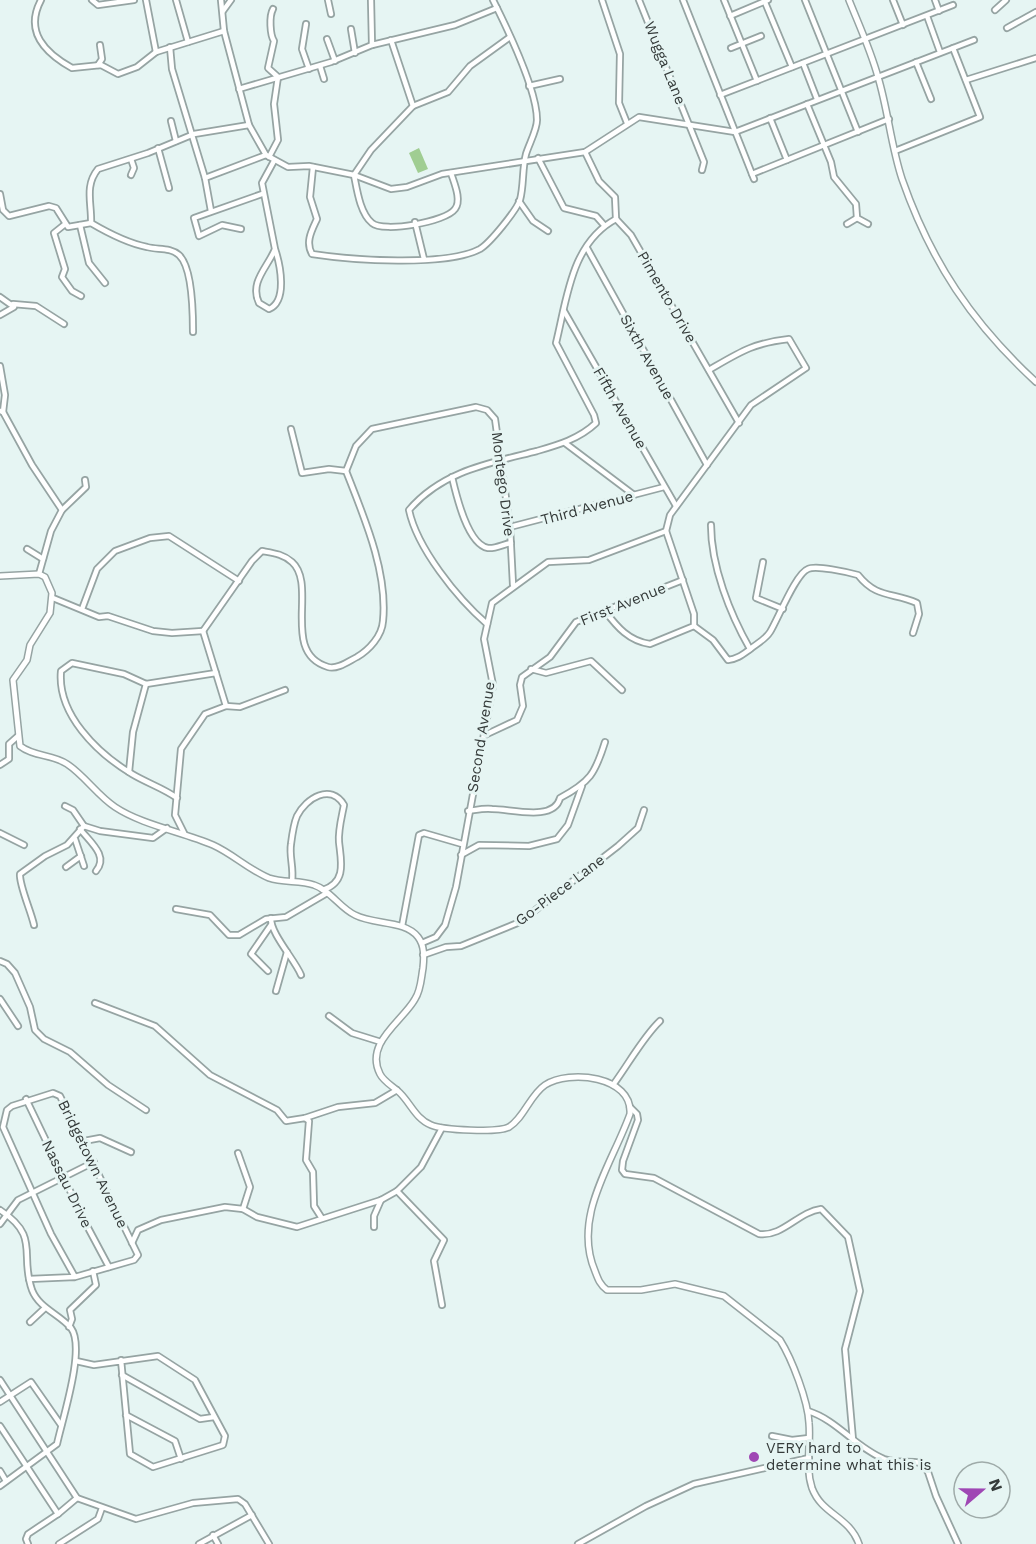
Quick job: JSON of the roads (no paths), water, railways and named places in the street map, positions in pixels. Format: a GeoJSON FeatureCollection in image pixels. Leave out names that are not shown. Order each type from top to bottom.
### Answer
{"type":"FeatureCollection","features":[{"type":"Feature","properties":{"kind":"street"},"geometry":{"type":"LineString","coordinates":[[41,0],[35,12],[38,37],[42,46],[72,68],[98,65],[118,74],[137,67],[156,52],[224,31]]}},
{"type":"Feature","properties":{"kind":"street"},"geometry":{"type":"LineString","coordinates":[[92,0],[99,5],[134,0]]}},
{"type":"Feature","properties":{"kind":"street"},"geometry":{"type":"LineString","coordinates":[[146,0],[156,52]]}},
{"type":"Feature","properties":{"kind":"street"},"geometry":{"type":"LineString","coordinates":[[176,0],[188,42]]}},
{"type":"Feature","properties":{"kind":"street"},"geometry":{"type":"LineString","coordinates":[[221,0],[224,31],[249,125],[268,156],[288,167],[313,167],[354,175],[391,189],[407,187],[451,173],[585,152],[639,117],[735,132],[974,40]]}},
{"type":"Feature","properties":{"kind":"street"},"geometry":{"type":"LineString","coordinates":[[223,11],[231,0]]}},
{"type":"Feature","properties":{"kind":"street"},"geometry":{"type":"LineString","coordinates":[[328,0],[331,14]]}},
{"type":"Feature","properties":{"kind":"street"},"geometry":{"type":"LineString","coordinates":[[371,0],[372,45]]}},
{"type":"Feature","properties":{"kind":"street"},"geometry":{"type":"LineString","coordinates":[[313,167],[310,197],[317,219],[308,246],[312,254],[363,261],[424,259],[464,255],[481,248],[502,226],[519,201],[524,162],[537,121],[529,86],[493,0]]}},
{"type":"Feature","properties":{"kind":"street"},"geometry":{"type":"LineString","coordinates":[[600,0],[620,54],[619,103],[627,123]]}},
{"type":"Feature","properties":{"kind":"street","name":"Wugga Lane"},"geometry":{"type":"LineString","coordinates":[[639,0],[704,162],[702,170]]}},
{"type":"Feature","properties":{"kind":"street"},"geometry":{"type":"LineString","coordinates":[[683,0],[753,177],[787,160],[889,119]]}},
{"type":"Feature","properties":{"kind":"street"},"geometry":{"type":"LineString","coordinates":[[724,0],[757,81]]}},
{"type":"Feature","properties":{"kind":"street"},"geometry":{"type":"LineString","coordinates":[[730,16],[766,0],[792,67]]}},
{"type":"Feature","properties":{"kind":"street"},"geometry":{"type":"LineString","coordinates":[[804,0],[858,132]]}},
{"type":"Feature","properties":{"kind":"street"},"geometry":{"type":"LineString","coordinates":[[849,0],[878,76],[895,151],[911,202],[941,265],[960,300],[998,347],[1036,382]]}},
{"type":"Feature","properties":{"kind":"street"},"geometry":{"type":"LineString","coordinates":[[893,0],[903,25]]}},
{"type":"Feature","properties":{"kind":"street"},"geometry":{"type":"LineString","coordinates":[[934,0],[939,11]]}},
{"type":"Feature","properties":{"kind":"street"},"geometry":{"type":"LineString","coordinates":[[995,10],[1005,0]]}},
{"type":"Feature","properties":{"kind":"street"},"geometry":{"type":"LineString","coordinates":[[720,95],[953,5]]}},
{"type":"Feature","properties":{"kind":"street"},"geometry":{"type":"LineString","coordinates":[[239,89],[320,66],[372,45],[455,25],[496,8]]}},
{"type":"Feature","properties":{"kind":"street"},"geometry":{"type":"LineString","coordinates":[[273,9],[270,14],[271,36],[274,41],[268,68],[278,78]]}},
{"type":"Feature","properties":{"kind":"street"},"geometry":{"type":"LineString","coordinates":[[1007,28],[1036,12]]}},
{"type":"Feature","properties":{"kind":"street"},"geometry":{"type":"LineString","coordinates":[[927,16],[940,52]]}},
{"type":"Feature","properties":{"kind":"street"},"geometry":{"type":"LineString","coordinates":[[306,24],[303,49],[309,69]]}},
{"type":"Feature","properties":{"kind":"street"},"geometry":{"type":"LineString","coordinates":[[351,29],[355,53]]}},
{"type":"Feature","properties":{"kind":"street"},"geometry":{"type":"LineString","coordinates":[[731,48],[761,36]]}},
{"type":"Feature","properties":{"kind":"street"},"geometry":{"type":"LineString","coordinates":[[451,173],[458,201],[456,208],[433,222],[415,222],[382,229],[371,223],[357,192],[354,175],[371,150],[413,106],[448,92],[470,66],[510,37]]}},
{"type":"Feature","properties":{"kind":"street"},"geometry":{"type":"LineString","coordinates":[[327,39],[335,61]]}},
{"type":"Feature","properties":{"kind":"street"},"geometry":{"type":"LineString","coordinates":[[391,40],[413,106]]}},
{"type":"Feature","properties":{"kind":"street"},"geometry":{"type":"LineString","coordinates":[[98,65],[102,59],[100,45]]}},
{"type":"Feature","properties":{"kind":"street"},"geometry":{"type":"LineString","coordinates":[[170,47],[172,69],[205,178],[211,211]]}},
{"type":"Feature","properties":{"kind":"street"},"geometry":{"type":"LineString","coordinates":[[895,151],[980,117],[953,48]]}},
{"type":"Feature","properties":{"kind":"street"},"geometry":{"type":"LineString","coordinates":[[966,80],[1013,63],[1036,58]]}},
{"type":"Feature","properties":{"kind":"street"},"geometry":{"type":"LineString","coordinates":[[916,62],[931,99]]}},
{"type":"Feature","properties":{"kind":"street"},"geometry":{"type":"LineString","coordinates":[[803,63],[817,99]]}},
{"type":"Feature","properties":{"kind":"street"},"geometry":{"type":"LineString","coordinates":[[320,66],[324,80]]}},
{"type":"Feature","properties":{"kind":"street"},"geometry":{"type":"LineString","coordinates":[[205,178],[268,156],[278,140],[274,104],[278,78]]}},
{"type":"Feature","properties":{"kind":"street"},"geometry":{"type":"LineString","coordinates":[[529,86],[560,79]]}},
{"type":"Feature","properties":{"kind":"street"},"geometry":{"type":"LineString","coordinates":[[807,104],[831,162],[834,177],[856,204],[857,218]]}},
{"type":"Feature","properties":{"kind":"street"},"geometry":{"type":"LineString","coordinates":[[770,118],[787,160]]}},
{"type":"Feature","properties":{"kind":"street"},"geometry":{"type":"LineString","coordinates":[[171,121],[176,141]]}},
{"type":"Feature","properties":{"kind":"street"},"geometry":{"type":"LineString","coordinates":[[91,223],[89,201],[93,175],[104,166],[131,159],[191,135],[249,125]]}},
{"type":"Feature","properties":{"kind":"street"},"geometry":{"type":"LineString","coordinates":[[158,148],[169,188]]}},
{"type":"Feature","properties":{"kind":"street"},"geometry":{"type":"LineString","coordinates":[[487,624],[472,611],[427,554],[409,510],[423,493],[452,477],[502,460],[565,443],[596,423],[556,343],[574,266],[604,225],[616,219],[615,197],[595,175],[585,152]]}},
{"type":"Feature","properties":{"kind":"street"},"geometry":{"type":"LineString","coordinates":[[538,158],[564,207],[596,216],[604,225]]}},
{"type":"Feature","properties":{"kind":"street"},"geometry":{"type":"LineString","coordinates":[[131,159],[134,168],[131,175]]}},
{"type":"Feature","properties":{"kind":"street"},"geometry":{"type":"LineString","coordinates":[[274,161],[262,183],[262,194],[275,249],[280,272],[280,291],[274,306],[269,309],[259,303],[255,291],[259,276],[275,249]]}},
{"type":"Feature","properties":{"kind":"street"},"geometry":{"type":"LineString","coordinates":[[0,194],[6,214],[49,206],[56,208],[64,225],[68,227],[91,223],[105,232],[147,247],[172,250],[181,257],[191,284],[189,292],[193,332]]}},
{"type":"Feature","properties":{"kind":"street"},"geometry":{"type":"LineString","coordinates":[[241,229],[222,225],[199,236],[194,218],[262,194]]}},
{"type":"Feature","properties":{"kind":"street"},"geometry":{"type":"LineString","coordinates":[[519,201],[533,221],[548,231]]}},
{"type":"Feature","properties":{"kind":"street"},"geometry":{"type":"LineString","coordinates":[[847,224],[857,218]]}},
{"type":"Feature","properties":{"kind":"street"},"geometry":{"type":"LineString","coordinates":[[857,218],[868,224]]}},
{"type":"Feature","properties":{"kind":"street","name":"Pimento Drive"},"geometry":{"type":"LineString","coordinates":[[616,219],[632,235],[739,423]]}},
{"type":"Feature","properties":{"kind":"street"},"geometry":{"type":"LineString","coordinates":[[415,222],[424,259]]}},
{"type":"Feature","properties":{"kind":"street"},"geometry":{"type":"LineString","coordinates":[[64,225],[54,233],[65,269],[62,277],[72,291],[81,296]]}},
{"type":"Feature","properties":{"kind":"street"},"geometry":{"type":"LineString","coordinates":[[80,225],[89,263],[105,283]]}},
{"type":"Feature","properties":{"kind":"street","name":"Sixth Avenue"},"geometry":{"type":"LineString","coordinates":[[587,248],[707,465]]}},
{"type":"Feature","properties":{"kind":"street"},"geometry":{"type":"LineString","coordinates":[[0,297],[13,304],[36,306],[64,324]]}},
{"type":"Feature","properties":{"kind":"street"},"geometry":{"type":"LineString","coordinates":[[0,315],[10,311],[13,304]]}},
{"type":"Feature","properties":{"kind":"street","name":"Fifth Avenue"},"geometry":{"type":"LineString","coordinates":[[564,310],[676,506]]}},
{"type":"Feature","properties":{"kind":"street"},"geometry":{"type":"LineString","coordinates":[[694,626],[694,614],[666,531],[670,515],[752,405],[806,368],[789,339],[750,346],[708,370]]}},
{"type":"Feature","properties":{"kind":"street"},"geometry":{"type":"LineString","coordinates":[[0,366],[5,395],[2,411],[32,465],[62,510]]}},
{"type":"Feature","properties":{"kind":"street","name":"Montego Drive"},"geometry":{"type":"LineString","coordinates":[[346,471],[356,446],[372,429],[476,407],[488,410],[495,419],[502,460],[510,527],[513,585]]}},
{"type":"Feature","properties":{"kind":"street"},"geometry":{"type":"LineString","coordinates":[[203,631],[262,552],[279,554],[293,562],[299,572],[301,626],[305,645],[314,659],[327,667],[335,668],[364,653],[379,636],[383,622],[382,597],[374,549],[346,471],[329,469],[302,473],[291,429]]}},
{"type":"Feature","properties":{"kind":"street"},"geometry":{"type":"LineString","coordinates":[[565,443],[634,495]]}},
{"type":"Feature","properties":{"kind":"street"},"geometry":{"type":"LineString","coordinates":[[452,477],[461,514],[482,545],[489,548],[511,543]]}},
{"type":"Feature","properties":{"kind":"street"},"geometry":{"type":"LineString","coordinates":[[39,574],[51,531],[62,510],[86,488],[85,480]]}},
{"type":"Feature","properties":{"kind":"street","name":"Third Avenue"},"geometry":{"type":"LineString","coordinates":[[510,527],[664,487]]}},
{"type":"Feature","properties":{"kind":"street"},"geometry":{"type":"LineString","coordinates":[[711,525],[715,563],[734,621],[750,649]]}},
{"type":"Feature","properties":{"kind":"street","name":"Second Avenue"},"geometry":{"type":"LineString","coordinates":[[422,943],[436,937],[450,914],[468,811],[485,735],[492,685],[484,647],[492,603],[513,585],[548,562],[589,560],[666,531]]}},
{"type":"Feature","properties":{"kind":"street"},"geometry":{"type":"LineString","coordinates":[[82,609],[97,569],[115,551],[150,538],[169,536],[239,581]]}},
{"type":"Feature","properties":{"kind":"street"},"geometry":{"type":"LineString","coordinates":[[27,549],[43,559]]}},
{"type":"Feature","properties":{"kind":"street"},"geometry":{"type":"LineString","coordinates":[[763,562],[756,598],[783,609]]}},
{"type":"Feature","properties":{"kind":"street"},"geometry":{"type":"LineString","coordinates":[[694,626],[713,640],[728,660],[741,656],[769,634],[799,576],[807,569],[823,566],[842,574],[858,575],[869,587],[880,593],[917,603],[920,614],[913,633]]}},
{"type":"Feature","properties":{"kind":"street"},"geometry":{"type":"LineString","coordinates":[[0,576],[39,574],[50,585],[53,598],[44,624],[30,645],[27,660],[13,680],[18,736],[24,749],[55,757],[66,764],[116,808],[226,851],[269,878],[314,885],[353,914],[373,923],[402,926],[410,930],[422,943],[420,989],[415,1000],[381,1042],[377,1063],[380,1073],[422,1120],[442,1128],[500,1130],[510,1126],[543,1086],[553,1081],[583,1078],[601,1080],[613,1085],[639,1117],[623,1161],[622,1170],[625,1174],[654,1178],[759,1234],[772,1234],[821,1209],[846,1232],[860,1291],[845,1350],[853,1440]]}},
{"type":"Feature","properties":{"kind":"street","name":"First Avenue"},"geometry":{"type":"LineString","coordinates":[[531,669],[550,657],[576,622],[683,580]]}},
{"type":"Feature","properties":{"kind":"street"},"geometry":{"type":"LineString","coordinates":[[53,598],[99,617],[108,616],[153,631],[172,633],[203,631]]}},
{"type":"Feature","properties":{"kind":"street"},"geometry":{"type":"LineString","coordinates":[[605,611],[620,631],[642,643],[650,644],[694,626]]}},
{"type":"Feature","properties":{"kind":"street"},"geometry":{"type":"LineString","coordinates":[[203,631],[226,706]]}},
{"type":"Feature","properties":{"kind":"street"},"geometry":{"type":"LineString","coordinates":[[485,735],[517,720],[523,706],[520,681],[531,669],[546,673],[591,661],[622,690]]}},
{"type":"Feature","properties":{"kind":"street"},"geometry":{"type":"LineString","coordinates":[[177,798],[129,772],[97,745],[75,722],[59,687],[61,671],[72,663],[94,666],[124,674],[146,684],[216,672]]}},
{"type":"Feature","properties":{"kind":"street"},"geometry":{"type":"LineString","coordinates":[[129,772],[133,732],[146,684]]}},
{"type":"Feature","properties":{"kind":"street"},"geometry":{"type":"LineString","coordinates":[[184,833],[175,815],[181,749],[205,714],[226,706],[240,707],[285,690]]}},
{"type":"Feature","properties":{"kind":"street"},"geometry":{"type":"LineString","coordinates":[[0,765],[9,759],[9,744],[18,736]]}},
{"type":"Feature","properties":{"kind":"street"},"geometry":{"type":"LineString","coordinates":[[468,811],[492,808],[549,811],[558,806],[560,798],[582,785],[597,769],[605,742]]}},
{"type":"Feature","properties":{"kind":"street"},"geometry":{"type":"LineString","coordinates":[[461,855],[479,845],[529,846],[557,839],[568,825],[582,785]]}},
{"type":"Feature","properties":{"kind":"street"},"geometry":{"type":"LineString","coordinates":[[176,909],[210,915],[229,935],[239,935],[271,918],[286,917],[325,892],[341,873],[343,858],[339,842],[344,805],[332,794],[324,792],[315,797],[297,817],[291,845],[292,881]]}},
{"type":"Feature","properties":{"kind":"street"},"geometry":{"type":"LineString","coordinates":[[65,806],[73,810],[101,857],[101,866],[96,871]]}},
{"type":"Feature","properties":{"kind":"street","name":"Go-Piece Lane"},"geometry":{"type":"LineString","coordinates":[[423,955],[446,947],[461,946],[520,922],[638,828],[644,810]]}},
{"type":"Feature","properties":{"kind":"street"},"geometry":{"type":"LineString","coordinates":[[82,827],[153,838],[167,828]]}},
{"type":"Feature","properties":{"kind":"street"},"geometry":{"type":"LineString","coordinates":[[34,925],[30,906],[19,880],[20,874],[75,839],[82,827]]}},
{"type":"Feature","properties":{"kind":"street"},"geometry":{"type":"LineString","coordinates":[[0,833],[24,845]]}},
{"type":"Feature","properties":{"kind":"street"},"geometry":{"type":"LineString","coordinates":[[402,926],[419,834],[424,833],[462,844]]}},
{"type":"Feature","properties":{"kind":"street"},"geometry":{"type":"LineString","coordinates":[[75,839],[84,866]]}},
{"type":"Feature","properties":{"kind":"street"},"geometry":{"type":"LineString","coordinates":[[66,867],[81,856]]}},
{"type":"Feature","properties":{"kind":"street"},"geometry":{"type":"LineString","coordinates":[[268,971],[251,954],[271,925],[271,918]]}},
{"type":"Feature","properties":{"kind":"street"},"geometry":{"type":"LineString","coordinates":[[271,925],[301,975]]}},
{"type":"Feature","properties":{"kind":"street"},"geometry":{"type":"LineString","coordinates":[[276,991],[287,952]]}},
{"type":"Feature","properties":{"kind":"street"},"geometry":{"type":"LineString","coordinates":[[0,961],[7,964],[15,973],[30,1007],[35,1030],[44,1039],[70,1052],[108,1085],[146,1110]]}},
{"type":"Feature","properties":{"kind":"street"},"geometry":{"type":"LineString","coordinates":[[0,999],[18,1026]]}},
{"type":"Feature","properties":{"kind":"street"},"geometry":{"type":"LineString","coordinates":[[95,1003],[155,1026],[210,1075],[277,1110],[286,1121],[305,1118],[338,1107],[375,1103],[397,1090]]}},
{"type":"Feature","properties":{"kind":"street"},"geometry":{"type":"LineString","coordinates":[[329,1016],[352,1033],[381,1042]]}},
{"type":"Feature","properties":{"kind":"street"},"geometry":{"type":"LineString","coordinates":[[613,1085],[643,1044],[649,1031],[660,1021]]}},
{"type":"Feature","properties":{"kind":"street","name":"Bridgetown Avenue"},"geometry":{"type":"LineString","coordinates":[[75,1277],[51,1234],[33,1191],[3,1135],[7,1110],[26,1100],[57,1093],[84,1141],[138,1255],[134,1260],[109,1267]]}},
{"type":"Feature","properties":{"kind":"street","name":"Nassau Drive"},"geometry":{"type":"LineString","coordinates":[[26,1100],[109,1267]]}},
{"type":"Feature","properties":{"kind":"street"},"geometry":{"type":"LineString","coordinates":[[630,1107],[587,1226],[587,1249],[599,1282],[607,1290],[641,1290],[675,1284],[724,1296],[780,1340],[808,1411],[810,1481],[819,1501],[851,1527],[859,1544]]}},
{"type":"Feature","properties":{"kind":"street"},"geometry":{"type":"LineString","coordinates":[[305,1118],[309,1121],[306,1160],[313,1172],[314,1206],[321,1217]]}},
{"type":"Feature","properties":{"kind":"street"},"geometry":{"type":"LineString","coordinates":[[132,1243],[136,1232],[161,1220],[214,1208],[243,1209],[251,1215],[290,1227],[381,1200],[397,1191],[421,1167],[442,1128]]}},
{"type":"Feature","properties":{"kind":"street"},"geometry":{"type":"LineString","coordinates":[[84,1141],[100,1138],[131,1152]]}},
{"type":"Feature","properties":{"kind":"street"},"geometry":{"type":"LineString","coordinates":[[238,1153],[250,1187],[243,1209]]}},
{"type":"Feature","properties":{"kind":"street"},"geometry":{"type":"LineString","coordinates":[[0,1224],[18,1200],[94,1162]]}},
{"type":"Feature","properties":{"kind":"street"},"geometry":{"type":"LineString","coordinates":[[397,1191],[444,1240],[434,1261],[442,1305]]}},
{"type":"Feature","properties":{"kind":"street"},"geometry":{"type":"LineString","coordinates":[[374,1227],[374,1216],[381,1200]]}},
{"type":"Feature","properties":{"kind":"street"},"geometry":{"type":"LineString","coordinates":[[0,1210],[16,1222],[25,1236],[29,1280],[33,1293],[45,1308],[69,1327],[75,1337],[76,1361],[57,1444],[0,1486]]}},
{"type":"Feature","properties":{"kind":"street"},"geometry":{"type":"LineString","coordinates":[[29,1280],[75,1277],[109,1267]]}},
{"type":"Feature","properties":{"kind":"street"},"geometry":{"type":"LineString","coordinates":[[69,1327],[72,1319],[70,1310],[96,1285],[93,1271]]}},
{"type":"Feature","properties":{"kind":"street"},"geometry":{"type":"LineString","coordinates":[[30,1322],[45,1308]]}},
{"type":"Feature","properties":{"kind":"street"},"geometry":{"type":"LineString","coordinates":[[76,1361],[94,1365],[121,1360],[153,1355],[162,1358],[195,1380],[225,1436],[225,1443],[219,1447],[153,1467],[130,1454],[121,1360]]}},
{"type":"Feature","properties":{"kind":"street"},"geometry":{"type":"LineString","coordinates":[[122,1375],[200,1419],[214,1417]]}},
{"type":"Feature","properties":{"kind":"street"},"geometry":{"type":"LineString","coordinates":[[0,1380],[77,1498],[136,1519],[193,1503],[228,1498],[245,1504],[269,1544]]}},
{"type":"Feature","properties":{"kind":"street"},"geometry":{"type":"LineString","coordinates":[[0,1402],[32,1383],[61,1425]]}},
{"type":"Feature","properties":{"kind":"street"},"geometry":{"type":"LineString","coordinates":[[808,1411],[819,1414],[853,1440],[884,1459],[899,1463],[921,1463],[928,1472],[958,1544]]}},
{"type":"Feature","properties":{"kind":"street"},"geometry":{"type":"LineString","coordinates":[[126,1414],[175,1442],[181,1459]]}},
{"type":"Feature","properties":{"kind":"street"},"geometry":{"type":"LineString","coordinates":[[0,1426],[58,1514]]}},
{"type":"Feature","properties":{"kind":"street"},"geometry":{"type":"LineString","coordinates":[[772,1436],[792,1440],[809,1438]]}},
{"type":"Feature","properties":{"kind":"street"},"geometry":{"type":"LineString","coordinates":[[578,1544],[646,1506],[694,1484],[808,1458]]}},
{"type":"Feature","properties":{"kind":"street"},"geometry":{"type":"LineString","coordinates":[[0,1471],[6,1481]]}},
{"type":"Feature","properties":{"kind":"street"},"geometry":{"type":"LineString","coordinates":[[28,1544],[26,1539],[28,1534],[77,1498]]}},
{"type":"Feature","properties":{"kind":"street"},"geometry":{"type":"LineString","coordinates":[[59,1544],[98,1519],[102,1508]]}},
{"type":"Feature","properties":{"kind":"street"},"geometry":{"type":"LineString","coordinates":[[199,1544],[252,1515]]}},
{"type":"Feature","properties":{"kind":"street"},"geometry":{"type":"LineString","coordinates":[[213,1535],[218,1544]]}},
{"type":"Feature","properties":{"kind":"place","name":"VERY hard to determine what this is"},"geometry":{"type":"Point","coordinates":[754,1457]}}]}
